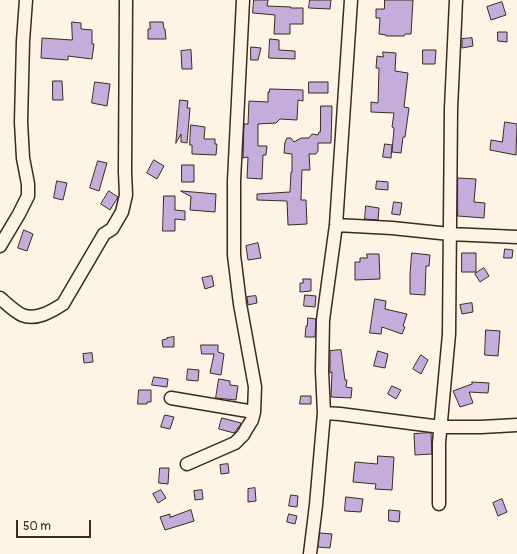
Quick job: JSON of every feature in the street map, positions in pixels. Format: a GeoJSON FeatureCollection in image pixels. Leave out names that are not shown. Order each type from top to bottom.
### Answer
{"type":"FeatureCollection","features":[{"type":"Feature","properties":{"kind":"street"},"geometry":{"type":"LineString","coordinates":[[0,246],[28,196],[21,122],[23,41],[26,0]]}},
{"type":"Feature","properties":{"kind":"street"},"geometry":{"type":"LineString","coordinates":[[0,298],[22,315],[30,317],[53,310],[63,304],[104,234],[112,228],[122,212],[126,195],[126,0]]}},
{"type":"Feature","properties":{"kind":"street"},"geometry":{"type":"LineString","coordinates":[[187,464],[235,443],[243,435],[252,420],[254,412],[255,387],[240,304],[234,255],[234,181],[243,0]]}},
{"type":"Feature","properties":{"kind":"street"},"geometry":{"type":"LineString","coordinates":[[310,554],[324,413],[322,371],[323,320],[336,225],[351,0]]}},
{"type":"Feature","properties":{"kind":"street"},"geometry":{"type":"LineString","coordinates":[[439,504],[439,444],[448,334],[451,109],[456,0]]}},
{"type":"Feature","properties":{"kind":"street"},"geometry":{"type":"LineString","coordinates":[[336,225],[392,228],[450,234],[517,237]]}},
{"type":"Feature","properties":{"kind":"street"},"geometry":{"type":"LineString","coordinates":[[171,398],[254,412]]}},
{"type":"Feature","properties":{"kind":"street"},"geometry":{"type":"LineString","coordinates":[[324,413],[441,427],[517,425]]}},
{"type":"Feature","properties":{"kind":"building"},"geometry":{"type":"Polygon","coordinates":[[[254,0],[268,0],[267,6],[303,8],[303,24],[290,24],[290,34],[274,34],[275,15],[253,13],[254,0]]]}},
{"type":"Feature","properties":{"kind":"building"},"geometry":{"type":"Polygon","coordinates":[[[310,0],[331,0],[330,9],[309,8],[310,0]]]}},
{"type":"Feature","properties":{"kind":"building"},"geometry":{"type":"Polygon","coordinates":[[[385,0],[413,0],[411,34],[405,34],[404,36],[386,36],[379,34],[380,18],[376,18],[376,9],[384,9],[385,0]]]}},
{"type":"Feature","properties":{"kind":"building"},"geometry":{"type":"Polygon","coordinates":[[[502,2],[506,15],[491,20],[487,7],[502,2]]]}},
{"type":"Feature","properties":{"kind":"building"},"geometry":{"type":"Polygon","coordinates":[[[72,22],[81,23],[81,29],[92,30],[92,44],[94,44],[92,59],[68,56],[68,60],[41,58],[42,38],[72,40],[72,22]]]}},
{"type":"Feature","properties":{"kind":"building"},"geometry":{"type":"Polygon","coordinates":[[[150,22],[163,22],[166,39],[148,39],[150,22]]]}},
{"type":"Feature","properties":{"kind":"building"},"geometry":{"type":"Polygon","coordinates":[[[498,32],[507,32],[507,42],[498,41],[498,32]]]}},
{"type":"Feature","properties":{"kind":"building"},"geometry":{"type":"Polygon","coordinates":[[[472,38],[473,46],[462,48],[462,39],[472,38]]]}},
{"type":"Feature","properties":{"kind":"building"},"geometry":{"type":"Polygon","coordinates":[[[270,39],[279,40],[279,50],[295,51],[295,59],[269,58],[270,39]]]}},
{"type":"Feature","properties":{"kind":"building"},"geometry":{"type":"Polygon","coordinates":[[[251,47],[261,48],[258,60],[251,60],[251,47]]]}},
{"type":"Feature","properties":{"kind":"building"},"geometry":{"type":"Polygon","coordinates":[[[191,50],[192,69],[182,69],[181,51],[191,50]]]}},
{"type":"Feature","properties":{"kind":"building"},"geometry":{"type":"Polygon","coordinates":[[[423,50],[436,50],[435,64],[423,64],[423,50]]]}},
{"type":"Feature","properties":{"kind":"building"},"geometry":{"type":"Polygon","coordinates":[[[383,52],[396,53],[395,71],[408,73],[404,107],[409,108],[401,153],[392,152],[394,128],[392,127],[394,113],[371,112],[371,102],[378,103],[379,68],[376,68],[377,56],[383,57],[383,52]]]}},
{"type":"Feature","properties":{"kind":"building"},"geometry":{"type":"Polygon","coordinates":[[[53,81],[62,81],[63,100],[53,100],[53,81]]]}},
{"type":"Feature","properties":{"kind":"building"},"geometry":{"type":"Polygon","coordinates":[[[95,82],[110,84],[107,106],[92,103],[95,82]]]}},
{"type":"Feature","properties":{"kind":"building"},"geometry":{"type":"Polygon","coordinates":[[[309,82],[328,82],[328,93],[309,93],[309,82]]]}},
{"type":"Feature","properties":{"kind":"building"},"geometry":{"type":"Polygon","coordinates":[[[270,89],[303,90],[303,101],[298,100],[297,120],[280,119],[276,123],[258,124],[258,146],[267,146],[266,155],[263,155],[262,179],[247,178],[248,157],[243,158],[244,124],[248,124],[249,101],[268,102],[268,92],[270,89]]]}},
{"type":"Feature","properties":{"kind":"building"},"geometry":{"type":"Polygon","coordinates":[[[180,100],[188,101],[187,108],[190,108],[187,143],[181,142],[181,134],[176,143],[180,100]]]}},
{"type":"Feature","properties":{"kind":"building"},"geometry":{"type":"Polygon","coordinates":[[[321,106],[332,106],[331,143],[318,143],[318,151],[316,154],[309,154],[310,170],[302,170],[301,200],[306,200],[307,224],[288,225],[287,201],[257,200],[257,194],[290,192],[292,154],[284,153],[285,142],[287,138],[291,138],[294,142],[301,138],[309,138],[312,134],[318,135],[320,132],[321,106]]]}},
{"type":"Feature","properties":{"kind":"building"},"geometry":{"type":"Polygon","coordinates":[[[505,122],[517,124],[516,155],[490,150],[491,140],[502,142],[505,122]]]}},
{"type":"Feature","properties":{"kind":"building"},"geometry":{"type":"Polygon","coordinates":[[[191,125],[205,127],[204,139],[215,139],[215,144],[217,144],[216,155],[192,154],[192,145],[190,145],[191,125]]]}},
{"type":"Feature","properties":{"kind":"building"},"geometry":{"type":"Polygon","coordinates":[[[385,144],[392,145],[391,158],[383,157],[385,144]]]}},
{"type":"Feature","properties":{"kind":"building"},"geometry":{"type":"Polygon","coordinates":[[[154,160],[164,166],[157,179],[147,173],[154,160]]]}},
{"type":"Feature","properties":{"kind":"building"},"geometry":{"type":"Polygon","coordinates":[[[98,161],[107,163],[99,191],[90,188],[98,161]]]}},
{"type":"Feature","properties":{"kind":"building"},"geometry":{"type":"Polygon","coordinates":[[[182,165],[194,165],[194,182],[182,182],[182,165]]]}},
{"type":"Feature","properties":{"kind":"building"},"geometry":{"type":"Polygon","coordinates":[[[458,178],[476,179],[474,202],[485,203],[484,218],[458,216],[458,178]]]}},
{"type":"Feature","properties":{"kind":"building"},"geometry":{"type":"Polygon","coordinates":[[[57,181],[67,183],[63,200],[54,198],[57,181]]]}},
{"type":"Feature","properties":{"kind":"building"},"geometry":{"type":"Polygon","coordinates":[[[377,181],[388,182],[388,190],[376,189],[377,181]]]}},
{"type":"Feature","properties":{"kind":"building"},"geometry":{"type":"Polygon","coordinates":[[[109,191],[118,197],[110,210],[101,204],[109,191]]]}},
{"type":"Feature","properties":{"kind":"building"},"geometry":{"type":"Polygon","coordinates":[[[181,191],[216,194],[215,212],[190,210],[191,197],[181,191]]]}},
{"type":"Feature","properties":{"kind":"building"},"geometry":{"type":"Polygon","coordinates":[[[164,196],[175,196],[175,210],[185,211],[185,220],[175,219],[175,231],[163,231],[164,196]]]}},
{"type":"Feature","properties":{"kind":"building"},"geometry":{"type":"Polygon","coordinates":[[[394,202],[402,203],[400,215],[392,214],[394,202]]]}},
{"type":"Feature","properties":{"kind":"building"},"geometry":{"type":"Polygon","coordinates":[[[366,206],[379,208],[378,220],[365,219],[366,206]]]}},
{"type":"Feature","properties":{"kind":"building"},"geometry":{"type":"Polygon","coordinates":[[[24,230],[33,234],[27,251],[18,248],[24,230]]]}},
{"type":"Feature","properties":{"kind":"building"},"geometry":{"type":"Polygon","coordinates":[[[258,243],[261,258],[248,260],[246,246],[258,243]]]}},
{"type":"Feature","properties":{"kind":"building"},"geometry":{"type":"Polygon","coordinates":[[[505,249],[513,250],[512,258],[504,258],[505,249]]]}},
{"type":"Feature","properties":{"kind":"building"},"geometry":{"type":"Polygon","coordinates":[[[412,253],[430,255],[429,266],[426,266],[425,295],[410,294],[412,253]]]}},
{"type":"Feature","properties":{"kind":"building"},"geometry":{"type":"Polygon","coordinates":[[[462,253],[476,253],[476,272],[462,272],[462,253]]]}},
{"type":"Feature","properties":{"kind":"building"},"geometry":{"type":"Polygon","coordinates":[[[367,254],[379,254],[380,279],[355,280],[355,262],[360,262],[360,258],[367,258],[367,254]]]}},
{"type":"Feature","properties":{"kind":"building"},"geometry":{"type":"Polygon","coordinates":[[[484,268],[489,276],[480,282],[475,274],[484,268]]]}},
{"type":"Feature","properties":{"kind":"building"},"geometry":{"type":"Polygon","coordinates":[[[212,276],[214,286],[205,289],[202,278],[212,276]]]}},
{"type":"Feature","properties":{"kind":"building"},"geometry":{"type":"Polygon","coordinates":[[[303,279],[311,279],[311,291],[300,292],[300,283],[303,283],[303,279]]]}},
{"type":"Feature","properties":{"kind":"building"},"geometry":{"type":"Polygon","coordinates":[[[305,295],[316,296],[315,307],[304,306],[305,295]]]}},
{"type":"Feature","properties":{"kind":"building"},"geometry":{"type":"Polygon","coordinates":[[[256,296],[257,303],[248,305],[247,297],[256,296]]]}},
{"type":"Feature","properties":{"kind":"building"},"geometry":{"type":"Polygon","coordinates":[[[375,299],[386,301],[385,309],[407,314],[403,326],[405,327],[402,334],[382,327],[381,334],[370,333],[375,299]]]}},
{"type":"Feature","properties":{"kind":"building"},"geometry":{"type":"Polygon","coordinates":[[[472,303],[473,312],[462,314],[460,305],[472,303]]]}},
{"type":"Feature","properties":{"kind":"building"},"geometry":{"type":"Polygon","coordinates":[[[308,318],[316,319],[315,337],[305,337],[308,318]]]}},
{"type":"Feature","properties":{"kind":"building"},"geometry":{"type":"Polygon","coordinates":[[[486,330],[500,331],[498,356],[485,355],[486,330]]]}},
{"type":"Feature","properties":{"kind":"building"},"geometry":{"type":"Polygon","coordinates":[[[174,337],[174,347],[163,347],[162,340],[174,337]]]}},
{"type":"Feature","properties":{"kind":"building"},"geometry":{"type":"Polygon","coordinates":[[[201,345],[218,345],[218,352],[224,354],[221,375],[210,373],[214,354],[202,354],[201,345]]]}},
{"type":"Feature","properties":{"kind":"building"},"geometry":{"type":"Polygon","coordinates":[[[341,350],[345,380],[347,380],[346,387],[352,388],[351,398],[331,397],[332,372],[330,373],[330,351],[341,350]]]}},
{"type":"Feature","properties":{"kind":"building"},"geometry":{"type":"Polygon","coordinates":[[[378,351],[388,354],[385,368],[374,366],[378,351]]]}},
{"type":"Feature","properties":{"kind":"building"},"geometry":{"type":"Polygon","coordinates":[[[92,353],[93,362],[84,363],[83,354],[92,353]]]}},
{"type":"Feature","properties":{"kind":"building"},"geometry":{"type":"Polygon","coordinates":[[[421,355],[428,360],[421,374],[413,369],[421,355]]]}},
{"type":"Feature","properties":{"kind":"building"},"geometry":{"type":"Polygon","coordinates":[[[188,369],[199,370],[198,381],[187,380],[188,369]]]}},
{"type":"Feature","properties":{"kind":"building"},"geometry":{"type":"Polygon","coordinates":[[[154,377],[168,379],[167,387],[152,385],[154,377]]]}},
{"type":"Feature","properties":{"kind":"building"},"geometry":{"type":"Polygon","coordinates":[[[219,379],[230,381],[230,385],[238,386],[236,400],[216,398],[219,379]]]}},
{"type":"Feature","properties":{"kind":"building"},"geometry":{"type":"Polygon","coordinates":[[[472,382],[489,383],[488,393],[469,392],[473,403],[460,407],[453,391],[472,384],[472,382]]]}},
{"type":"Feature","properties":{"kind":"building"},"geometry":{"type":"Polygon","coordinates":[[[392,386],[401,390],[396,399],[388,394],[392,386]]]}},
{"type":"Feature","properties":{"kind":"building"},"geometry":{"type":"Polygon","coordinates":[[[139,390],[151,390],[151,402],[147,402],[147,404],[138,404],[139,390]]]}},
{"type":"Feature","properties":{"kind":"building"},"geometry":{"type":"Polygon","coordinates":[[[301,396],[311,396],[311,404],[300,404],[301,396]]]}},
{"type":"Feature","properties":{"kind":"building"},"geometry":{"type":"Polygon","coordinates":[[[165,415],[174,417],[170,429],[161,427],[165,415]]]}},
{"type":"Feature","properties":{"kind":"building"},"geometry":{"type":"Polygon","coordinates":[[[222,418],[241,424],[234,433],[219,429],[222,418]]]}},
{"type":"Feature","properties":{"kind":"building"},"geometry":{"type":"Polygon","coordinates":[[[431,433],[432,454],[415,455],[414,434],[431,433]]]}},
{"type":"Feature","properties":{"kind":"building"},"geometry":{"type":"Polygon","coordinates":[[[378,456],[394,457],[392,490],[375,489],[376,484],[353,482],[355,462],[377,464],[378,456]]]}},
{"type":"Feature","properties":{"kind":"building"},"geometry":{"type":"Polygon","coordinates":[[[228,464],[229,473],[221,474],[220,465],[228,464]]]}},
{"type":"Feature","properties":{"kind":"building"},"geometry":{"type":"Polygon","coordinates":[[[160,468],[169,468],[168,484],[159,483],[160,468]]]}},
{"type":"Feature","properties":{"kind":"building"},"geometry":{"type":"Polygon","coordinates":[[[255,488],[256,501],[248,502],[248,489],[255,488]]]}},
{"type":"Feature","properties":{"kind":"building"},"geometry":{"type":"Polygon","coordinates":[[[161,490],[166,498],[158,503],[153,494],[161,490]]]}},
{"type":"Feature","properties":{"kind":"building"},"geometry":{"type":"Polygon","coordinates":[[[202,490],[203,499],[195,500],[194,491],[202,490]]]}},
{"type":"Feature","properties":{"kind":"building"},"geometry":{"type":"Polygon","coordinates":[[[291,495],[298,496],[297,507],[289,506],[291,495]]]}},
{"type":"Feature","properties":{"kind":"building"},"geometry":{"type":"Polygon","coordinates":[[[346,497],[363,499],[361,512],[345,511],[346,497]]]}},
{"type":"Feature","properties":{"kind":"building"},"geometry":{"type":"Polygon","coordinates":[[[502,499],[507,512],[498,516],[493,503],[502,499]]]}},
{"type":"Feature","properties":{"kind":"building"},"geometry":{"type":"Polygon","coordinates":[[[191,510],[194,521],[165,530],[160,517],[170,514],[170,517],[191,510]]]}},
{"type":"Feature","properties":{"kind":"building"},"geometry":{"type":"Polygon","coordinates":[[[389,510],[400,511],[399,522],[389,521],[389,510]]]}},
{"type":"Feature","properties":{"kind":"building"},"geometry":{"type":"Polygon","coordinates":[[[289,514],[297,516],[295,524],[287,522],[289,514]]]}},
{"type":"Feature","properties":{"kind":"building"},"geometry":{"type":"Polygon","coordinates":[[[320,533],[332,534],[330,548],[318,547],[320,533]]]}}]}
